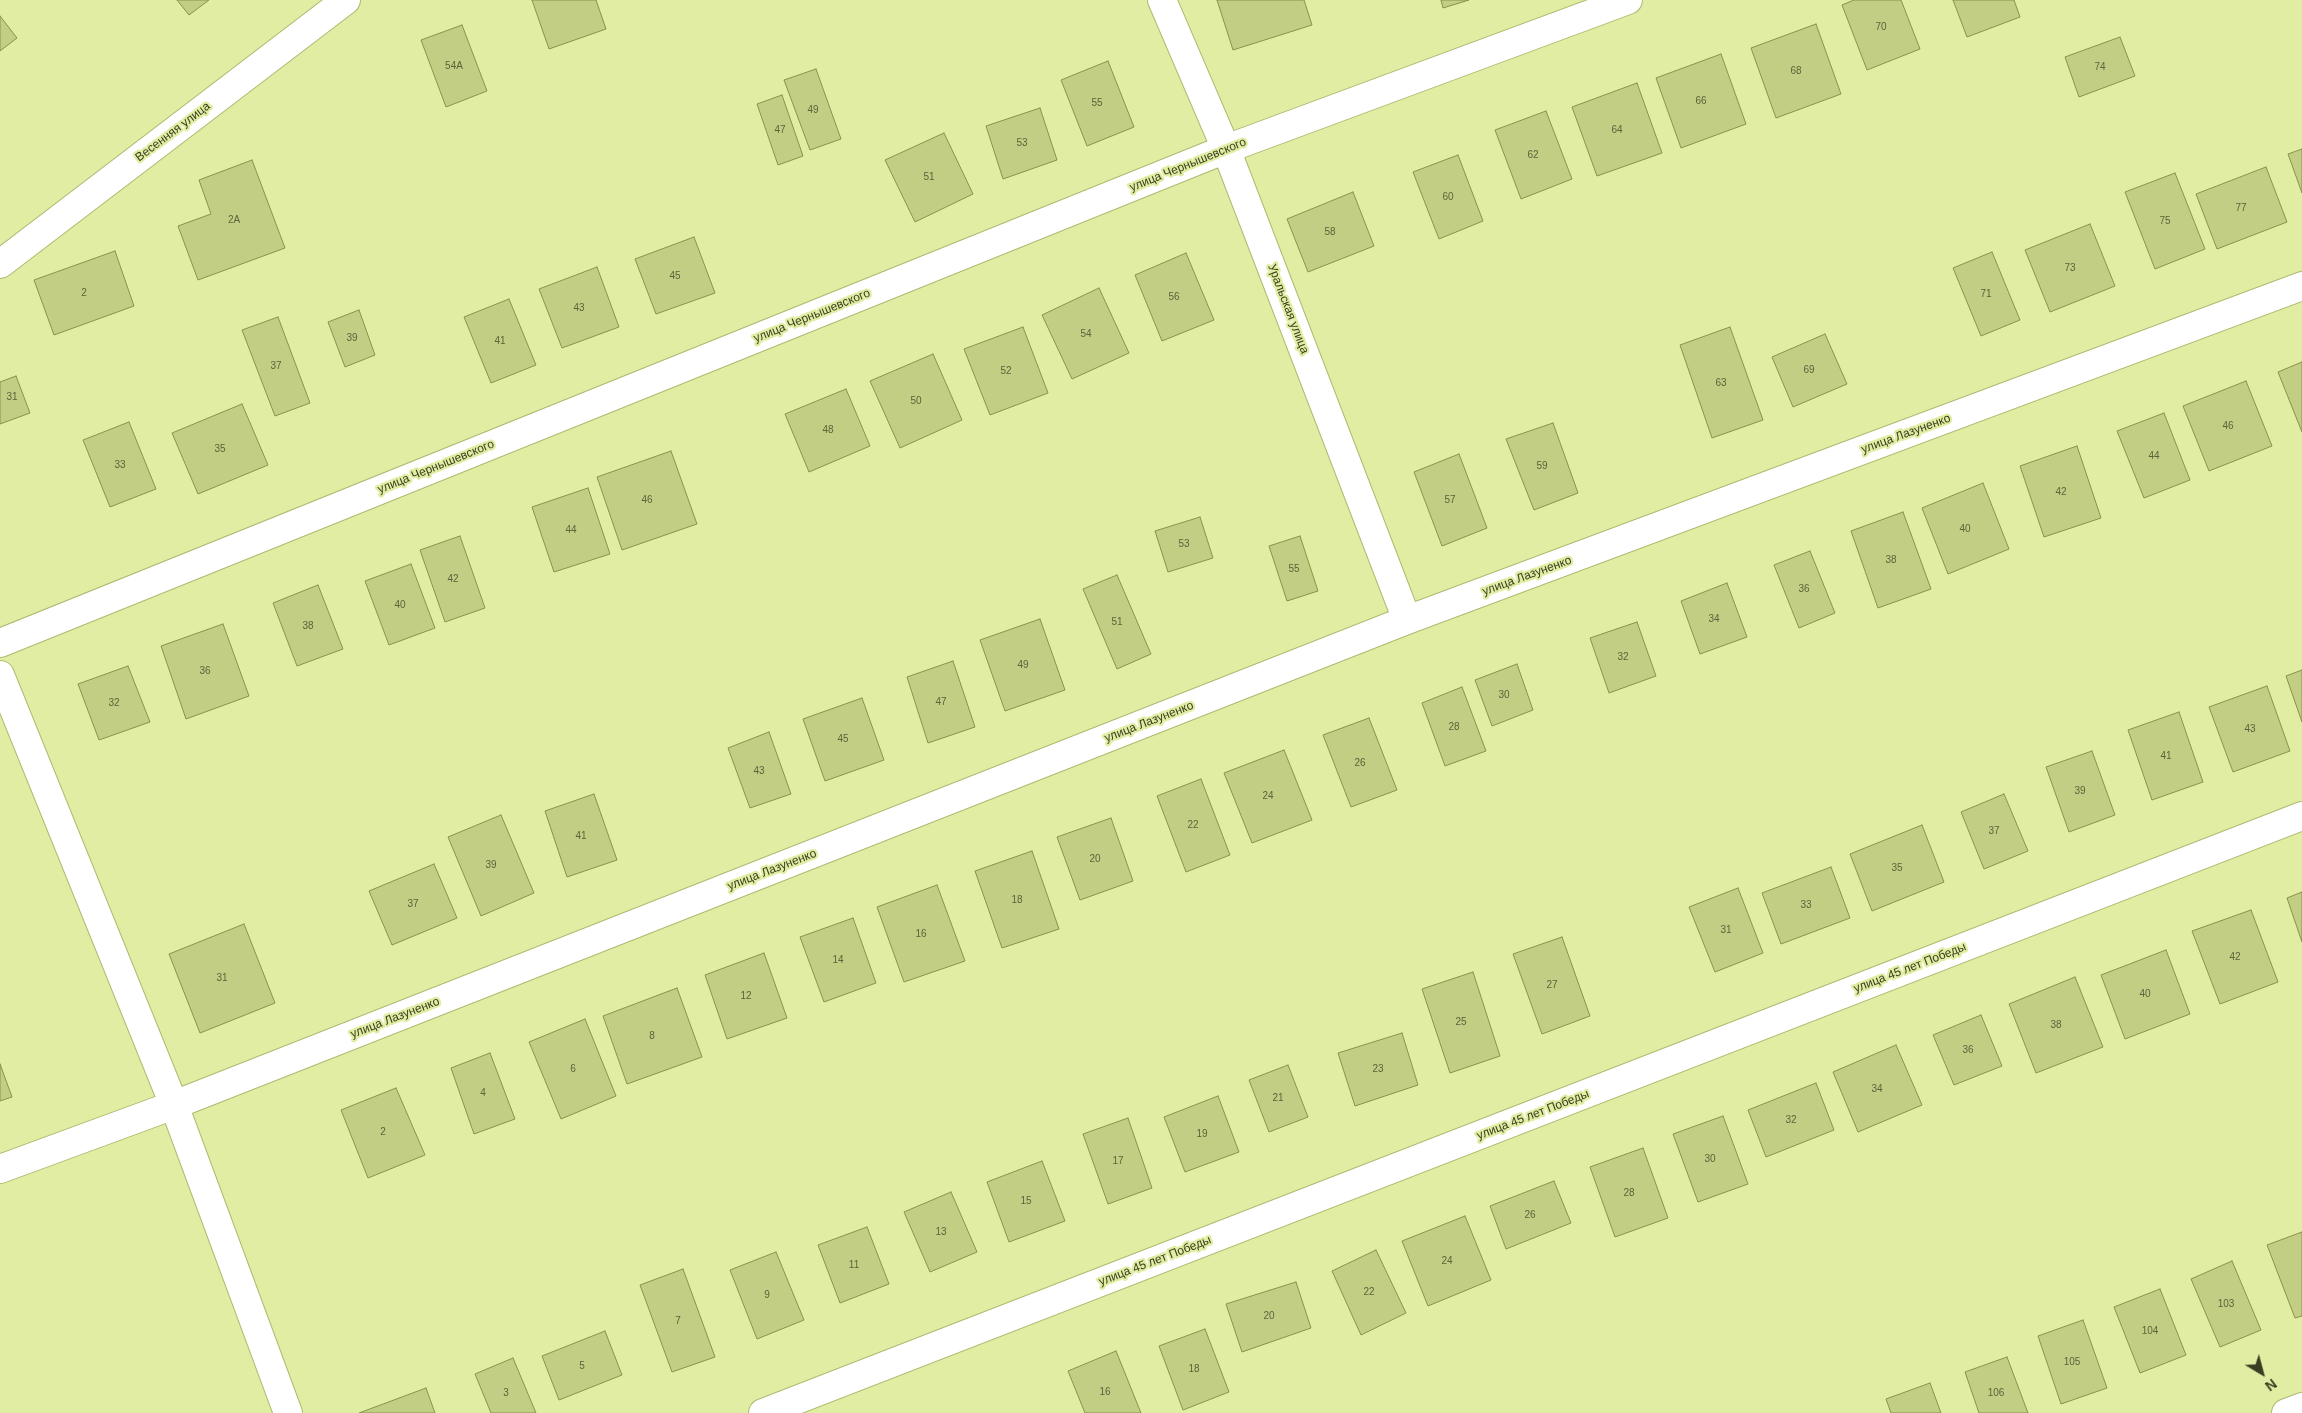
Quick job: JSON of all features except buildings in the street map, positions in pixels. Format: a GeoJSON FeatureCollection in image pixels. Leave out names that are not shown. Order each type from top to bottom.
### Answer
{"type":"FeatureCollection","features":[{"type":"Feature","properties":{"kind":"street","name":"Весенняя улица"},"geometry":{"type":"LineString","coordinates":[[0,264],[346,0]]}},
{"type":"Feature","properties":{"kind":"street","name":"Уральская улица"},"geometry":{"type":"LineString","coordinates":[[1162,0],[1226,149],[1407,620]]}},
{"type":"Feature","properties":{"kind":"street","name":"улица Чернышевского"},"geometry":{"type":"LineString","coordinates":[[0,643],[1226,149],[1628,0]]}},
{"type":"Feature","properties":{"kind":"street","name":"улица Лазуненко"},"geometry":{"type":"LineString","coordinates":[[0,1168],[174,1105],[1407,620],[2302,286]]}},
{"type":"Feature","properties":{"kind":"street"},"geometry":{"type":"LineString","coordinates":[[0,675],[174,1105],[288,1413]]}},
{"type":"Feature","properties":{"kind":"street","name":"улица 45 лет Победы"},"geometry":{"type":"LineString","coordinates":[[764,1413],[2302,816]]}},
{"type":"Feature","properties":{"kind":"street"},"geometry":{"type":"LineString","coordinates":[[2286,1413],[2302,1407]]}}]}
